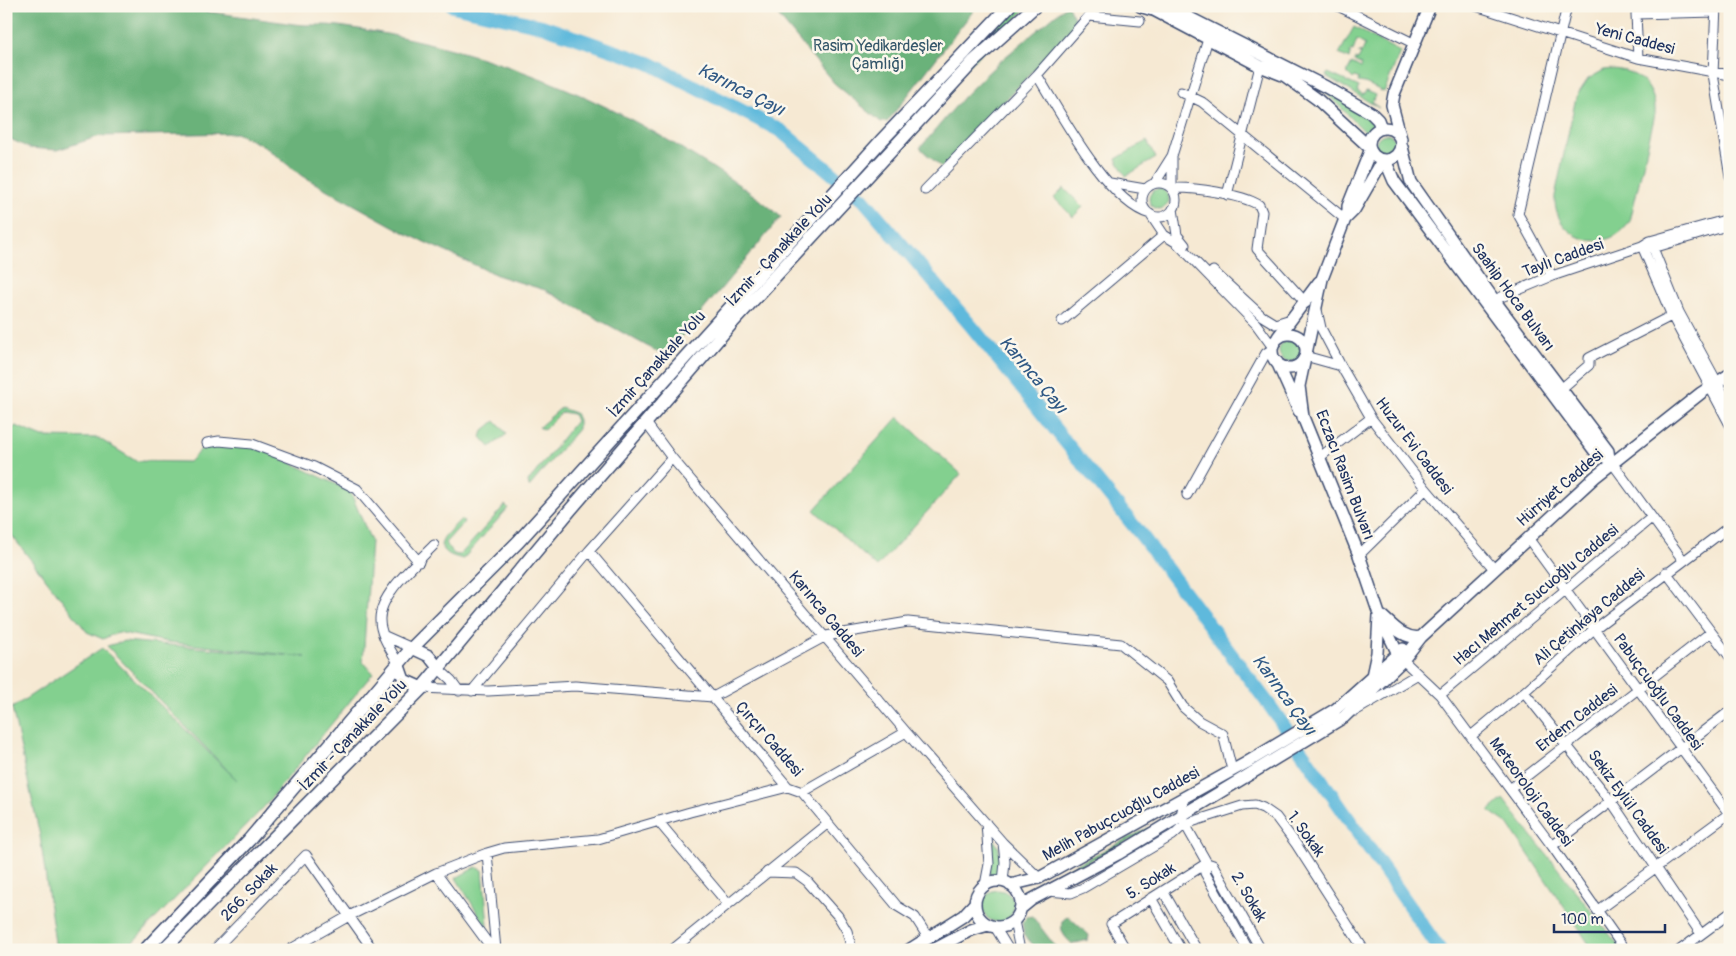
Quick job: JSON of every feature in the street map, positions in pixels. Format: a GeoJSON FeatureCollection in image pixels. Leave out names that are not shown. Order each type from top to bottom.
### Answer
{"type":"FeatureCollection","features":[{"type":"Feature","properties":{"kind":"highway"},"geometry":{"type":"LineString","coordinates":[[983,34],[1002,6]]}},
{"type":"Feature","properties":{"kind":"highway","name":"İzmir - Çanakkale Yolu"},"geometry":{"type":"LineString","coordinates":[[804,226],[1009,6]]}},
{"type":"Feature","properties":{"kind":"highway","name":"İzmir - Çanakkale Yolu"},"geometry":{"type":"LineString","coordinates":[[163,950],[422,688],[555,529],[731,324],[815,236],[973,62],[1035,6]]}},
{"type":"Feature","properties":{"kind":"highway"},"geometry":{"type":"LineString","coordinates":[[1009,30],[1046,6]]}},
{"type":"Feature","properties":{"kind":"highway","name":"İzmir Çanakkale Yolu"},"geometry":{"type":"LineString","coordinates":[[518,542],[804,226]]}},
{"type":"Feature","properties":{"kind":"highway","name":"İzmir - Çanakkale Yolu"},"geometry":{"type":"LineString","coordinates":[[145,950],[249,840],[398,663],[518,542]]}},
{"type":"Feature","properties":{"kind":"main road"},"geometry":{"type":"LineString","coordinates":[[1166,6],[1326,87],[1371,113],[1378,120],[1382,128]]}},
{"type":"Feature","properties":{"kind":"main road"},"geometry":{"type":"LineString","coordinates":[[1347,216],[1348,206],[1370,149],[1371,136],[1382,128],[1384,117],[1430,6]]}},
{"type":"Feature","properties":{"kind":"main road"},"geometry":{"type":"LineString","coordinates":[[1146,7],[1260,66],[1286,76],[1309,93],[1370,149],[1376,158],[1384,160],[1397,156],[1401,143],[1395,130],[1382,128]]}},
{"type":"Feature","properties":{"kind":"main road","name":"Saahip Hoca Bulvarı"},"geometry":{"type":"LineString","coordinates":[[1394,94],[1392,105],[1411,182],[1494,300],[1608,451],[1611,461]]}},
{"type":"Feature","properties":{"kind":"main road","name":"Saahip Hoca Bulvarı"},"geometry":{"type":"LineString","coordinates":[[1384,160],[1394,181],[1597,454],[1611,461]]}},
{"type":"Feature","properties":{"kind":"main road","name":"Eczacı Rasim Bulvarı"},"geometry":{"type":"LineString","coordinates":[[1384,160],[1354,210],[1347,216],[1322,279],[1299,386],[1303,417],[1359,555],[1379,614],[1400,656]]}},
{"type":"Feature","properties":{"kind":"main road"},"geometry":{"type":"LineString","coordinates":[[1303,417],[1276,362],[1274,344],[1322,279]]}},
{"type":"Feature","properties":{"kind":"main road"},"geometry":{"type":"LineString","coordinates":[[1274,344],[1288,333],[1298,336],[1305,345],[1305,356],[1294,367],[1283,367],[1276,362]]}},
{"type":"Feature","properties":{"kind":"main road","name":"Hürriyet Caddesi"},"geometry":{"type":"LineString","coordinates":[[1400,656],[1595,478],[1611,461],[1712,385],[1730,374]]}},
{"type":"Feature","properties":{"kind":"main road"},"geometry":{"type":"LineString","coordinates":[[1379,614],[1405,635],[1413,639],[1421,638]]}},
{"type":"Feature","properties":{"kind":"main road"},"geometry":{"type":"LineString","coordinates":[[1371,678],[1377,653],[1379,614]]}},
{"type":"Feature","properties":{"kind":"main road"},"geometry":{"type":"LineString","coordinates":[[412,648],[429,656],[439,669]]}},
{"type":"Feature","properties":{"kind":"main road"},"geometry":{"type":"LineString","coordinates":[[1340,713],[1371,678],[1400,656]]}},
{"type":"Feature","properties":{"kind":"main road"},"geometry":{"type":"LineString","coordinates":[[1340,713],[1400,656]]}},
{"type":"Feature","properties":{"kind":"main road"},"geometry":{"type":"LineString","coordinates":[[398,663],[399,672],[404,680],[422,688]]}},
{"type":"Feature","properties":{"kind":"main road","name":"Melih Pabuçcuoğlu Caddesi"},"geometry":{"type":"LineString","coordinates":[[1007,884],[1039,878],[1232,770],[1340,713]]}},
{"type":"Feature","properties":{"kind":"main road","name":"Melih Pabuçcuoğlu Caddesi"},"geometry":{"type":"LineString","coordinates":[[1020,909],[1031,900],[1183,820],[1340,713]]}},
{"type":"Feature","properties":{"kind":"main road"},"geometry":{"type":"LineString","coordinates":[[909,950],[931,944],[970,930],[992,926],[1003,927],[1014,921],[1020,909],[1020,897],[1007,884],[986,885],[978,893],[975,903],[963,916],[931,944]]}},
{"type":"Feature","properties":{"kind":"main road"},"geometry":{"type":"LineString","coordinates":[[975,903],[977,915],[992,926]]}},
{"type":"Feature","properties":{"kind":"street"},"geometry":{"type":"LineString","coordinates":[[1338,6],[1415,44]]}},
{"type":"Feature","properties":{"kind":"street","name":"Yeni Caddesi"},"geometry":{"type":"LineString","coordinates":[[1476,6],[1496,10],[1559,33],[1638,58],[1713,74],[1730,75]]}},
{"type":"Feature","properties":{"kind":"street"},"geometry":{"type":"LineString","coordinates":[[1552,276],[1518,214],[1559,33],[1567,6]]}},
{"type":"Feature","properties":{"kind":"street"},"geometry":{"type":"LineString","coordinates":[[1638,58],[1637,10],[1716,9],[1713,74],[1730,177]]}},
{"type":"Feature","properties":{"kind":"street"},"geometry":{"type":"LineString","coordinates":[[925,190],[1037,75],[1088,16],[1140,21]]}},
{"type":"Feature","properties":{"kind":"street"},"geometry":{"type":"LineString","coordinates":[[1110,183],[1145,189],[1155,183],[1172,156],[1208,39]]}},
{"type":"Feature","properties":{"kind":"street"},"geometry":{"type":"LineString","coordinates":[[1227,195],[1260,66]]}},
{"type":"Feature","properties":{"kind":"street"},"geometry":{"type":"LineString","coordinates":[[1037,75],[1089,158],[1136,210],[1160,217],[1173,209]]}},
{"type":"Feature","properties":{"kind":"street"},"geometry":{"type":"LineString","coordinates":[[1181,92],[1191,96],[1347,216]]}},
{"type":"Feature","properties":{"kind":"street"},"geometry":{"type":"LineString","coordinates":[[1172,156],[1172,188],[1176,199]]}},
{"type":"Feature","properties":{"kind":"street"},"geometry":{"type":"LineString","coordinates":[[1155,183],[1164,183],[1172,188],[1227,195],[1259,205],[1262,212],[1257,249],[1306,303]]}},
{"type":"Feature","properties":{"kind":"street"},"geometry":{"type":"LineString","coordinates":[[1182,188],[1173,209],[1177,235],[1184,245],[1262,316],[1275,324],[1280,324],[1294,318]]}},
{"type":"Feature","properties":{"kind":"street"},"geometry":{"type":"LineString","coordinates":[[1145,189],[1142,202],[1164,235],[1177,243],[1274,344],[1266,353],[1187,495]]}},
{"type":"Feature","properties":{"kind":"street","name":"Taylı Caddesi"},"geometry":{"type":"LineString","coordinates":[[1494,300],[1552,276],[1648,245],[1723,227],[1730,220]]}},
{"type":"Feature","properties":{"kind":"street"},"geometry":{"type":"LineString","coordinates":[[1062,322],[1164,235]]}},
{"type":"Feature","properties":{"kind":"street"},"geometry":{"type":"LineString","coordinates":[[1648,245],[1676,314],[1730,425]]}},
{"type":"Feature","properties":{"kind":"street","name":"Huzur Evi Caddesi"},"geometry":{"type":"LineString","coordinates":[[1316,310],[1322,328],[1341,366],[1371,418],[1426,489],[1494,569]]}},
{"type":"Feature","properties":{"kind":"street"},"geometry":{"type":"LineString","coordinates":[[1561,389],[1589,365],[1589,358],[1676,314]]}},
{"type":"Feature","properties":{"kind":"street"},"geometry":{"type":"LineString","coordinates":[[1305,356],[1341,366]]}},
{"type":"Feature","properties":{"kind":"street"},"geometry":{"type":"LineString","coordinates":[[1712,385],[1730,406]]}},
{"type":"Feature","properties":{"kind":"street"},"geometry":{"type":"LineString","coordinates":[[1320,458],[1371,418]]}},
{"type":"Feature","properties":{"kind":"street","name":"Karınca Caddesi"},"geometry":{"type":"LineString","coordinates":[[646,423],[672,458],[826,636],[906,732],[1003,843],[1039,878]]}},
{"type":"Feature","properties":{"kind":"street"},"geometry":{"type":"LineString","coordinates":[[207,444],[219,441],[252,444],[314,467],[357,489],[419,562]]}},
{"type":"Feature","properties":{"kind":"street"},"geometry":{"type":"LineString","coordinates":[[472,691],[589,551],[672,458]]}},
{"type":"Feature","properties":{"kind":"street"},"geometry":{"type":"LineString","coordinates":[[1611,461],[1682,560]]}},
{"type":"Feature","properties":{"kind":"street"},"geometry":{"type":"LineString","coordinates":[[1359,555],[1426,489]]}},
{"type":"Feature","properties":{"kind":"street","name":"Hacı Mehmet Sucuoğlu Caddesi"},"geometry":{"type":"LineString","coordinates":[[1440,695],[1651,518]]}},
{"type":"Feature","properties":{"kind":"street","name":"Ali Çetinkaya Caddesi"},"geometry":{"type":"LineString","coordinates":[[1471,736],[1524,692],[1594,629],[1666,572],[1730,526]]}},
{"type":"Feature","properties":{"kind":"street","name":"Pabuçcuoğlu Caddesi"},"geometry":{"type":"LineString","coordinates":[[1528,538],[1730,814]]}},
{"type":"Feature","properties":{"kind":"street"},"geometry":{"type":"LineString","coordinates":[[398,663],[383,636],[380,619],[387,596],[434,546]]}},
{"type":"Feature","properties":{"kind":"street","name":"Çırçır Caddesi"},"geometry":{"type":"LineString","coordinates":[[589,551],[788,787],[802,792],[897,906],[915,917],[931,944]]}},
{"type":"Feature","properties":{"kind":"street"},"geometry":{"type":"LineString","coordinates":[[1666,572],[1730,657]]}},
{"type":"Feature","properties":{"kind":"street"},"geometry":{"type":"LineString","coordinates":[[422,688],[472,691],[575,686],[713,697],[826,636],[908,622],[1121,644],[1167,681],[1183,707],[1199,721],[1223,734],[1232,770]]}},
{"type":"Feature","properties":{"kind":"street","name":"Erdem Caddesi"},"geometry":{"type":"LineString","coordinates":[[1510,790],[1711,632]]}},
{"type":"Feature","properties":{"kind":"street"},"geometry":{"type":"LineString","coordinates":[[383,636],[412,648]]}},
{"type":"Feature","properties":{"kind":"street","name":"Meteoroloji Caddesi"},"geometry":{"type":"LineString","coordinates":[[1400,656],[1440,695],[1552,846],[1625,950]]}},
{"type":"Feature","properties":{"kind":"street"},"geometry":{"type":"LineString","coordinates":[[439,669],[459,691]]}},
{"type":"Feature","properties":{"kind":"street"},"geometry":{"type":"LineString","coordinates":[[1340,713],[1418,674]]}},
{"type":"Feature","properties":{"kind":"street","name":"Sekiz Eylül Caddesi"},"geometry":{"type":"LineString","coordinates":[[1524,692],[1611,801],[1701,934]]}},
{"type":"Feature","properties":{"kind":"street"},"geometry":{"type":"LineString","coordinates":[[1552,846],[1730,711]]}},
{"type":"Feature","properties":{"kind":"street"},"geometry":{"type":"LineString","coordinates":[[802,792],[906,732]]}},
{"type":"Feature","properties":{"kind":"street"},"geometry":{"type":"LineString","coordinates":[[289,950],[349,916],[436,873],[487,853],[504,848],[598,839],[788,787]]}},
{"type":"Feature","properties":{"kind":"street"},"geometry":{"type":"LineString","coordinates":[[1183,820],[1184,797]]}},
{"type":"Feature","properties":{"kind":"street","name":"1. Sokak"},"geometry":{"type":"LineString","coordinates":[[1183,820],[1242,806],[1255,806],[1276,817],[1296,844],[1364,950]]}},
{"type":"Feature","properties":{"kind":"street"},"geometry":{"type":"LineString","coordinates":[[1598,910],[1730,814]]}},
{"type":"Feature","properties":{"kind":"street","name":"2. Sokak"},"geometry":{"type":"LineString","coordinates":[[1183,820],[1207,863],[1205,873],[1248,950]]}},
{"type":"Feature","properties":{"kind":"street"},"geometry":{"type":"LineString","coordinates":[[658,822],[728,904]]}},
{"type":"Feature","properties":{"kind":"street"},"geometry":{"type":"LineString","coordinates":[[672,950],[828,823]]}},
{"type":"Feature","properties":{"kind":"street"},"geometry":{"type":"LineString","coordinates":[[986,823],[988,864],[986,885]]}},
{"type":"Feature","properties":{"kind":"street"},"geometry":{"type":"LineString","coordinates":[[1003,843],[1007,884]]}},
{"type":"Feature","properties":{"kind":"street"},"geometry":{"type":"LineString","coordinates":[[487,853],[494,950]]}},
{"type":"Feature","properties":{"kind":"street","name":"266. Sokak"},"geometry":{"type":"LineString","coordinates":[[214,950],[306,856],[349,916]]}},
{"type":"Feature","properties":{"kind":"street","name":"2. Sokak"},"geometry":{"type":"LineString","coordinates":[[1207,863],[1213,865],[1262,950]]}},
{"type":"Feature","properties":{"kind":"street","name":"5. Sokak"},"geometry":{"type":"LineString","coordinates":[[1126,950],[1111,924],[1207,863]]}},
{"type":"Feature","properties":{"kind":"street"},"geometry":{"type":"LineString","coordinates":[[768,872],[796,873],[807,881],[838,916],[847,931],[852,950]]}},
{"type":"Feature","properties":{"kind":"street"},"geometry":{"type":"LineString","coordinates":[[436,873],[494,950]]}},
{"type":"Feature","properties":{"kind":"street"},"geometry":{"type":"LineString","coordinates":[[1163,891],[1197,950]]}},
{"type":"Feature","properties":{"kind":"street"},"geometry":{"type":"LineString","coordinates":[[1152,898],[1181,950]]}},
{"type":"Feature","properties":{"kind":"street"},"geometry":{"type":"LineString","coordinates":[[1680,950],[1730,913]]}},
{"type":"Feature","properties":{"kind":"street"},"geometry":{"type":"LineString","coordinates":[[349,916],[373,950]]}},
{"type":"Feature","properties":{"kind":"street"},"geometry":{"type":"LineString","coordinates":[[1014,921],[1020,950]]}},
{"type":"Feature","properties":{"kind":"street"},"geometry":{"type":"LineString","coordinates":[[992,926],[1009,950]]}},
{"type":"Feature","properties":{"kind":"green space"},"geometry":{"type":"Polygon","coordinates":[[[112,5],[165,7],[294,24],[339,26],[434,44],[525,72],[613,110],[656,133],[719,172],[751,193],[781,217],[665,356],[545,290],[499,276],[409,235],[302,176],[264,146],[236,133],[100,136],[57,150],[29,148],[6,137],[6,6],[112,5]]]}},
{"type":"Feature","properties":{"kind":"green space","name":"Rasim Yedikardeşler Çamlığı"},"geometry":{"type":"Polygon","coordinates":[[[770,6],[977,6],[887,122],[881,122],[834,83],[770,6]]]}},
{"type":"Feature","properties":{"kind":"green space"},"geometry":{"type":"Polygon","coordinates":[[[1016,6],[1029,6],[893,140],[891,136],[1016,6]]]}},
{"type":"Feature","properties":{"kind":"green space"},"geometry":{"type":"Polygon","coordinates":[[[1068,6],[1077,24],[942,168],[920,148],[965,95],[998,63],[1068,6]]]}},
{"type":"Feature","properties":{"kind":"green space"},"geometry":{"type":"Polygon","coordinates":[[[1354,27],[1400,52],[1384,92],[1365,83],[1358,82],[1359,79],[1355,77],[1353,79],[1347,73],[1352,63],[1361,68],[1362,65],[1354,61],[1355,59],[1358,60],[1361,54],[1358,53],[1362,52],[1365,45],[1357,40],[1353,51],[1351,50],[1349,59],[1339,54],[1354,27]]]}},
{"type":"Feature","properties":{"kind":"green space"},"geometry":{"type":"Polygon","coordinates":[[[1604,70],[1624,71],[1641,79],[1652,94],[1655,114],[1630,221],[1620,232],[1608,239],[1595,241],[1571,233],[1562,223],[1556,211],[1555,196],[1576,97],[1588,79],[1604,70]]]}},
{"type":"Feature","properties":{"kind":"green space"},"geometry":{"type":"Polygon","coordinates":[[[1328,73],[1359,87],[1357,91],[1363,95],[1366,91],[1375,95],[1372,103],[1379,108],[1326,76],[1328,73]]]}},
{"type":"Feature","properties":{"kind":"green space"},"geometry":{"type":"Polygon","coordinates":[[[1323,90],[1377,121],[1367,134],[1323,90]]]}},
{"type":"Feature","properties":{"kind":"green space"},"geometry":{"type":"Polygon","coordinates":[[[1386,134],[1393,137],[1396,144],[1393,151],[1386,154],[1379,151],[1376,144],[1379,137],[1386,134]]]}},
{"type":"Feature","properties":{"kind":"green space"},"geometry":{"type":"Polygon","coordinates":[[[1147,141],[1156,158],[1126,176],[1116,159],[1147,141]]]}},
{"type":"Feature","properties":{"kind":"green space"},"geometry":{"type":"Polygon","coordinates":[[[1064,188],[1083,207],[1073,217],[1054,198],[1064,188]]]}},
{"type":"Feature","properties":{"kind":"green space"},"geometry":{"type":"Polygon","coordinates":[[[1159,189],[1166,192],[1169,199],[1166,206],[1159,209],[1152,206],[1149,199],[1152,192],[1159,189]]]}},
{"type":"Feature","properties":{"kind":"green space"},"geometry":{"type":"Polygon","coordinates":[[[1290,340],[1298,343],[1301,351],[1298,359],[1290,362],[1282,359],[1279,351],[1282,343],[1290,340]]]}},
{"type":"Feature","properties":{"kind":"green space"},"geometry":{"type":"Polygon","coordinates":[[[561,408],[575,413],[578,420],[578,429],[529,487],[528,482],[576,421],[573,414],[562,412],[544,430],[539,427],[561,408]]]}},
{"type":"Feature","properties":{"kind":"green space"},"geometry":{"type":"Polygon","coordinates":[[[898,417],[961,474],[877,567],[814,510],[898,417]]]}},
{"type":"Feature","properties":{"kind":"green space"},"geometry":{"type":"Polygon","coordinates":[[[495,421],[507,434],[490,447],[481,437],[483,431],[495,421]]]}},
{"type":"Feature","properties":{"kind":"green space"},"geometry":{"type":"Polygon","coordinates":[[[16,426],[43,437],[98,438],[136,461],[189,462],[207,443],[252,444],[350,491],[371,541],[363,662],[373,673],[264,807],[125,950],[56,950],[40,836],[12,708],[102,648],[237,780],[107,646],[124,641],[306,657],[167,642],[118,632],[103,639],[87,632],[6,528],[6,432],[16,426]]]}},
{"type":"Feature","properties":{"kind":"green space"},"geometry":{"type":"Polygon","coordinates":[[[505,505],[508,508],[463,559],[450,555],[445,551],[441,545],[444,537],[461,519],[464,522],[445,543],[454,554],[460,555],[505,505]]]}},
{"type":"Feature","properties":{"kind":"green space"},"geometry":{"type":"Polygon","coordinates":[[[1503,799],[1622,950],[1593,950],[1508,824],[1489,811],[1503,799]]]}},
{"type":"Feature","properties":{"kind":"green space"},"geometry":{"type":"Polygon","coordinates":[[[1148,828],[1149,830],[1023,895],[1022,892],[1148,828]]]}},
{"type":"Feature","properties":{"kind":"green space"},"geometry":{"type":"Polygon","coordinates":[[[988,830],[999,848],[1000,880],[990,880],[988,830]]]}},
{"type":"Feature","properties":{"kind":"green space"},"geometry":{"type":"Polygon","coordinates":[[[476,867],[483,870],[487,928],[456,878],[476,867]]]}},
{"type":"Feature","properties":{"kind":"green space"},"geometry":{"type":"Polygon","coordinates":[[[998,890],[1004,891],[1009,895],[1013,900],[1013,912],[1009,917],[1004,921],[998,922],[992,921],[987,917],[983,912],[982,906],[983,900],[987,895],[992,891],[998,890]]]}},
{"type":"Feature","properties":{"kind":"green space"},"geometry":{"type":"Polygon","coordinates":[[[1032,916],[1058,950],[1038,950],[1024,935],[1022,922],[1027,917],[1032,916]]]}},
{"type":"Feature","properties":{"kind":"green space"},"geometry":{"type":"Polygon","coordinates":[[[1068,916],[1089,935],[1088,940],[1072,944],[1067,939],[1062,931],[1062,921],[1068,916]]]}},
{"type":"Feature","properties":{"kind":"waterway","name":"Karınca Çayı"},"geometry":{"type":"LineString","coordinates":[[453,6],[542,26],[649,63],[781,131],[863,199],[972,327],[1142,536],[1270,706],[1440,950]]}}]}
